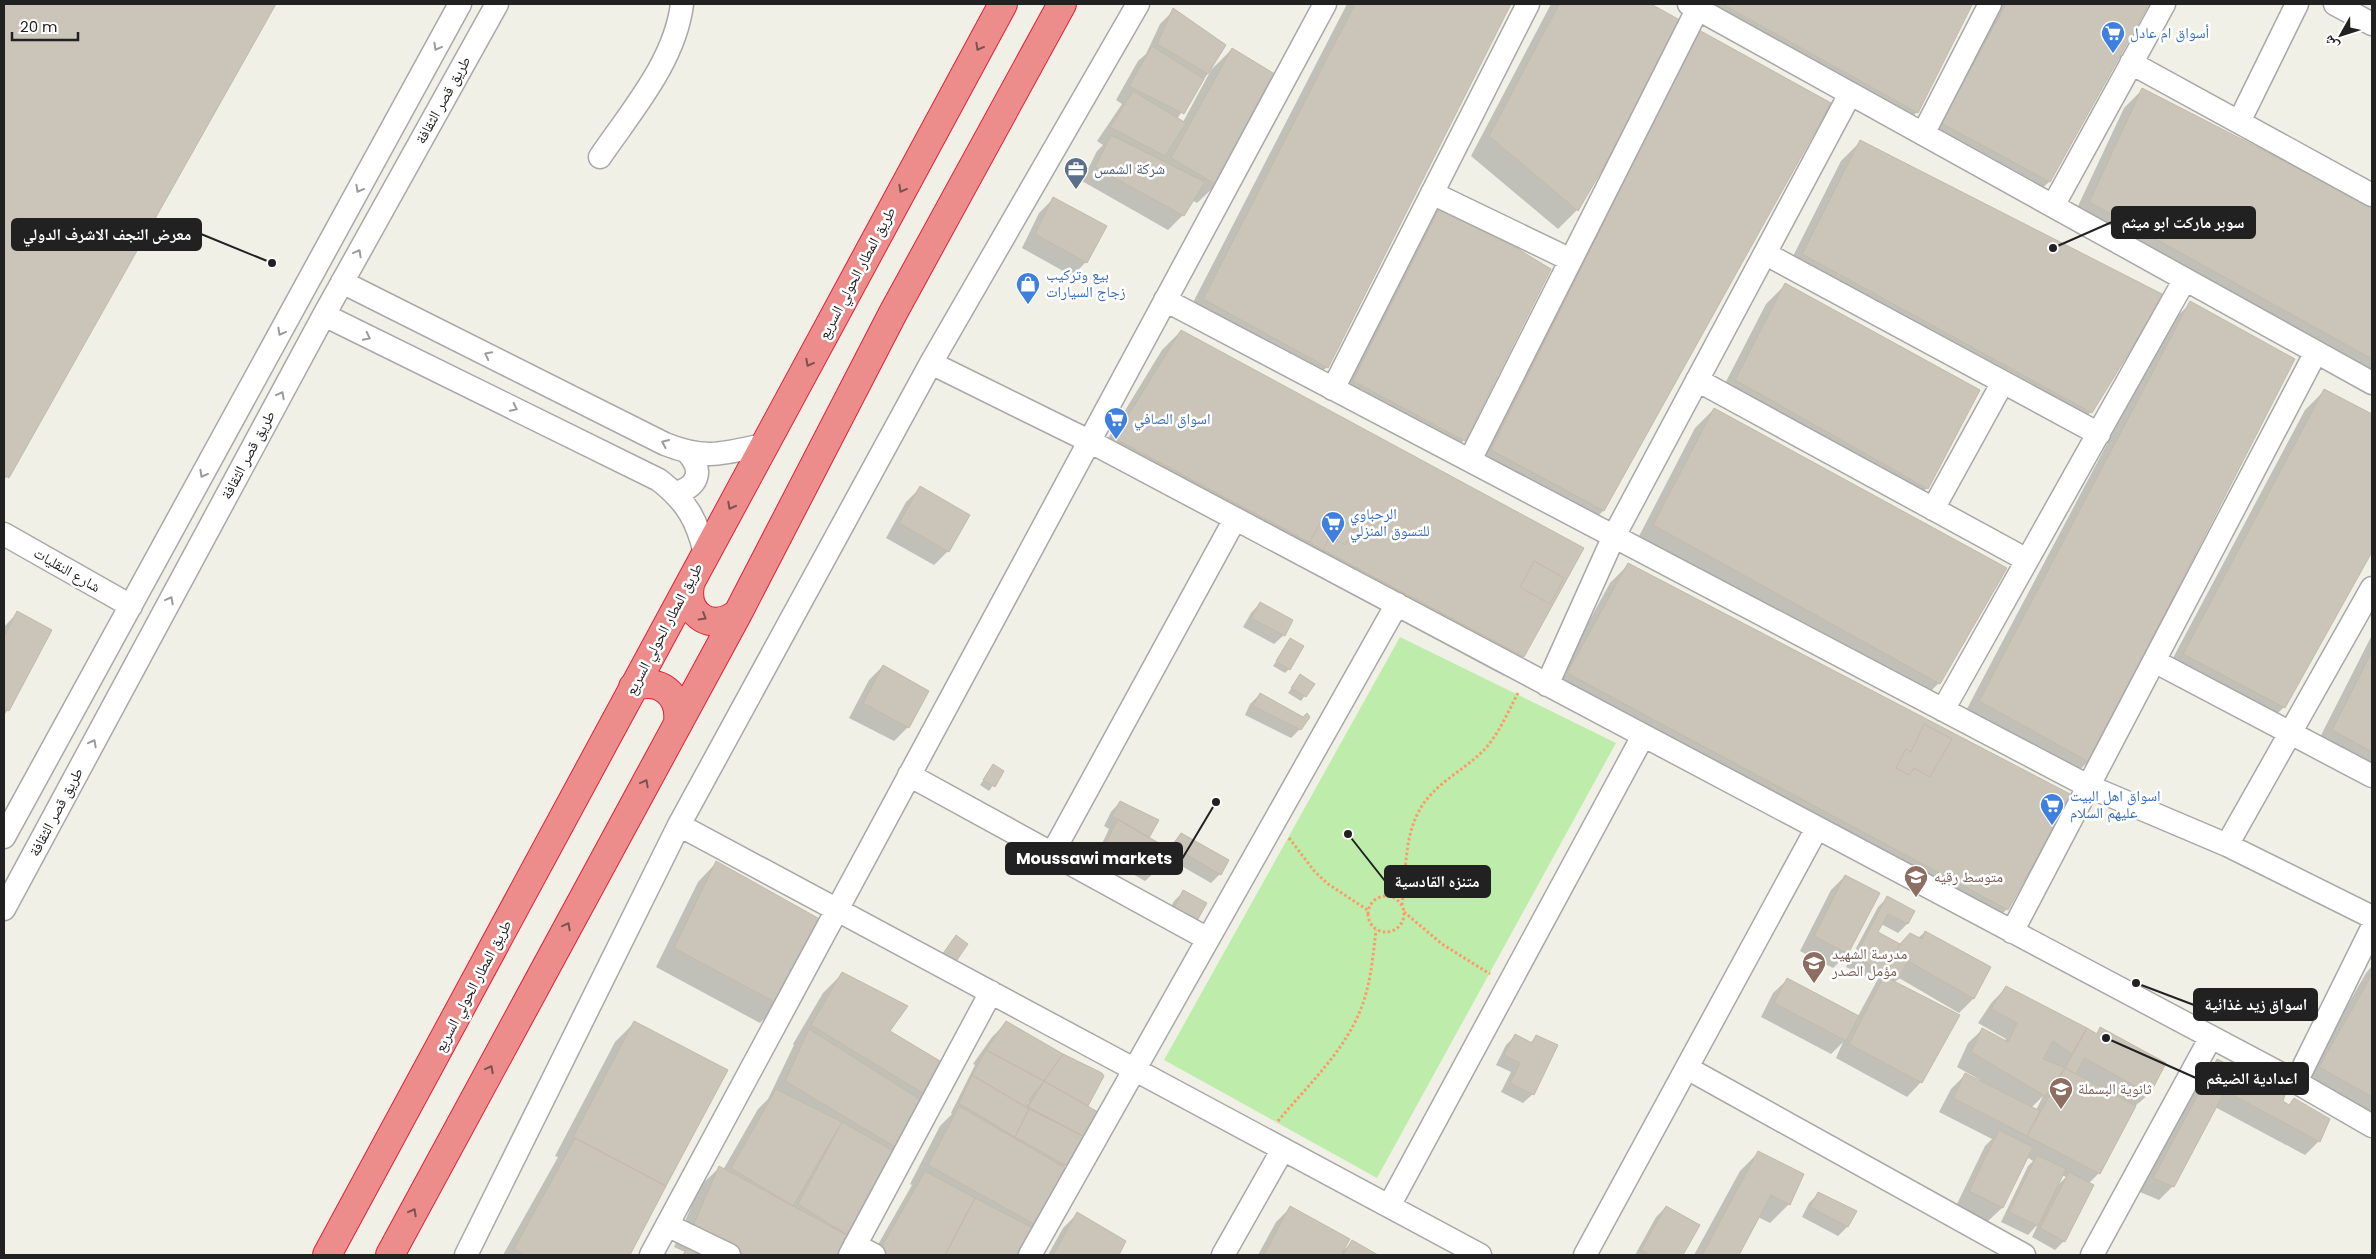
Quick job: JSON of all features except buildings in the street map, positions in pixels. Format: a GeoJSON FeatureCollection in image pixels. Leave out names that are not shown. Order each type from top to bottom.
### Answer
{"type":"FeatureCollection","features":[{"type":"Feature","properties":{"kind":"highway","name":"طريق المطار الحولي السريع"},"geometry":{"type":"LineString","coordinates":[[327,1255],[1003,4]]}},
{"type":"Feature","properties":{"kind":"highway"},"geometry":{"type":"LineString","coordinates":[[390,1255],[738,613],[894,313],[1062,4]]}},
{"type":"Feature","properties":{"kind":"highway"},"geometry":{"type":"LineString","coordinates":[[690,585],[690,602],[699,616],[715,622],[731,618],[738,613]]}},
{"type":"Feature","properties":{"kind":"highway"},"geometry":{"type":"LineString","coordinates":[[633,687],[651,683],[667,690],[677,705],[678,722]]}},
{"type":"Feature","properties":{"kind":"street","name":"طريق قصر الثقافة"},"geometry":{"type":"LineString","coordinates":[[4,837],[460,4]]}},
{"type":"Feature","properties":{"kind":"street","name":"طريق قصر الثقافة"},"geometry":{"type":"LineString","coordinates":[[4,909],[342,282],[497,4]]}},
{"type":"Feature","properties":{"kind":"street"},"geometry":{"type":"LineString","coordinates":[[600,157],[660,68],[680,21],[682,4]]}},
{"type":"Feature","properties":{"kind":"street"},"geometry":{"type":"LineString","coordinates":[[468,1255],[679,825],[931,363],[1138,4]]}},
{"type":"Feature","properties":{"kind":"street"},"geometry":{"type":"LineString","coordinates":[[651,1255],[1325,4]]}},
{"type":"Feature","properties":{"kind":"street"},"geometry":{"type":"LineString","coordinates":[[1333,389],[1528,4]]}},
{"type":"Feature","properties":{"kind":"street"},"geometry":{"type":"LineString","coordinates":[[1923,134],[1990,4]]}},
{"type":"Feature","properties":{"kind":"street"},"geometry":{"type":"LineString","coordinates":[[2053,206],[2164,4]]}},
{"type":"Feature","properties":{"kind":"street"},"geometry":{"type":"LineString","coordinates":[[2239,122],[2297,4]]}},
{"type":"Feature","properties":{"kind":"street"},"geometry":{"type":"LineString","coordinates":[[2335,4],[2372,24]]}},
{"type":"Feature","properties":{"kind":"street"},"geometry":{"type":"LineString","coordinates":[[1470,460],[1571,260],[1695,5],[1850,94],[2372,383]]}},
{"type":"Feature","properties":{"kind":"street"},"geometry":{"type":"LineString","coordinates":[[2131,63],[2372,195]]}},
{"type":"Feature","properties":{"kind":"street"},"geometry":{"type":"LineString","coordinates":[[1538,679],[1850,94]]}},
{"type":"Feature","properties":{"kind":"street"},"geometry":{"type":"LineString","coordinates":[[1432,193],[1571,260]]}},
{"type":"Feature","properties":{"kind":"street"},"geometry":{"type":"LineString","coordinates":[[1766,254],[2099,434]]}},
{"type":"Feature","properties":{"kind":"street"},"geometry":{"type":"LineString","coordinates":[[1943,710],[2185,279]]}},
{"type":"Feature","properties":{"kind":"street"},"geometry":{"type":"LineString","coordinates":[[342,282],[665,444],[688,453],[723,454],[763,445]]}},
{"type":"Feature","properties":{"kind":"street"},"geometry":{"type":"LineString","coordinates":[[1165,300],[2088,786],[2228,845],[2372,917]]}},
{"type":"Feature","properties":{"kind":"street"},"geometry":{"type":"LineString","coordinates":[[324,316],[647,473],[675,493],[692,514],[705,553]]}},
{"type":"Feature","properties":{"kind":"street"},"geometry":{"type":"LineString","coordinates":[[2012,932],[2316,352]]}},
{"type":"Feature","properties":{"kind":"street"},"geometry":{"type":"LineString","coordinates":[[931,363],[1089,441],[2296,1082],[2372,1126]]}},
{"type":"Feature","properties":{"kind":"street"},"geometry":{"type":"LineString","coordinates":[[1697,380],[2027,560]]}},
{"type":"Feature","properties":{"kind":"street"},"geometry":{"type":"LineString","coordinates":[[1932,509],[2003,382]]}},
{"type":"Feature","properties":{"kind":"street"},"geometry":{"type":"LineString","coordinates":[[675,493],[690,487],[698,472],[695,461],[688,453]]}},
{"type":"Feature","properties":{"kind":"street"},"geometry":{"type":"LineString","coordinates":[[1052,854],[1235,519]]}},
{"type":"Feature","properties":{"kind":"street","name":"شارع النقليات"},"geometry":{"type":"LineString","coordinates":[[4,534],[131,606]]}},
{"type":"Feature","properties":{"kind":"street"},"geometry":{"type":"LineString","coordinates":[[2228,845],[2372,588]]}},
{"type":"Feature","properties":{"kind":"street"},"geometry":{"type":"LineString","coordinates":[[1030,1255],[1396,604]]}},
{"type":"Feature","properties":{"kind":"street"},"geometry":{"type":"LineString","coordinates":[[2154,661],[2372,776]]}},
{"type":"Feature","properties":{"kind":"street"},"geometry":{"type":"LineString","coordinates":[[1389,1206],[1643,736]]}},
{"type":"Feature","properties":{"kind":"street"},"geometry":{"type":"LineString","coordinates":[[909,775],[1208,939]]}},
{"type":"Feature","properties":{"kind":"street"},"geometry":{"type":"LineString","coordinates":[[679,825],[1480,1255]]}},
{"type":"Feature","properties":{"kind":"street"},"geometry":{"type":"LineString","coordinates":[[1585,1255],[1817,828]]}},
{"type":"Feature","properties":{"kind":"street"},"geometry":{"type":"LineString","coordinates":[[2296,1082],[2372,928]]}},
{"type":"Feature","properties":{"kind":"street"},"geometry":{"type":"LineString","coordinates":[[860,1252],[990,992]]}},
{"type":"Feature","properties":{"kind":"street"},"geometry":{"type":"LineString","coordinates":[[2092,1255],[2211,1037]]}},
{"type":"Feature","properties":{"kind":"street"},"geometry":{"type":"LineString","coordinates":[[1687,1068],[2024,1255]]}},
{"type":"Feature","properties":{"kind":"street"},"geometry":{"type":"LineString","coordinates":[[1223,1255],[1273,1144]]}},
{"type":"Feature","properties":{"kind":"street"},"geometry":{"type":"LineString","coordinates":[[667,1225],[729,1255]]}},
{"type":"Feature","properties":{"kind":"path"},"geometry":{"type":"LineString","coordinates":[[1376,930],[1390,932],[1396,930],[1404,918],[1402,904],[1410,832],[1418,812],[1431,794],[1484,750],[1538,679]]}},
{"type":"Feature","properties":{"kind":"path"},"geometry":{"type":"LineString","coordinates":[[1287,835],[1315,872],[1328,884],[1369,911]]}},
{"type":"Feature","properties":{"kind":"path"},"geometry":{"type":"LineString","coordinates":[[1273,1144],[1354,1024],[1368,986],[1376,930],[1368,918],[1371,904],[1383,897],[1390,897],[1402,904]]}},
{"type":"Feature","properties":{"kind":"path"},"geometry":{"type":"LineString","coordinates":[[1404,912],[1442,944],[1509,986]]}},
{"type":"Feature","properties":{"kind":"green space"},"geometry":{"type":"Polygon","coordinates":[[[1400,637],[1616,743],[1377,1178],[1164,1060],[1400,637]]]}},
{"type":"Feature","properties":{"kind":"place","name":"أسواق ام عادل"},"geometry":{"type":"Point","coordinates":[2113,54]}},
{"type":"Feature","properties":{"kind":"place","name":"شركة الشمس"},"geometry":{"type":"Point","coordinates":[1076,190]}},
{"type":"Feature","properties":{"kind":"place","name":"سوبر ماركت ابو ميثم"},"geometry":{"type":"Point","coordinates":[2053,248]}},
{"type":"Feature","properties":{"kind":"place","name":"معرض النجف الاشرف الدولي"},"geometry":{"type":"Point","coordinates":[272,263]}},
{"type":"Feature","properties":{"kind":"place","name":"بيع وتركيب زجاج السيارات"},"geometry":{"type":"Point","coordinates":[1028,305]}},
{"type":"Feature","properties":{"kind":"place","name":"اسواق الصافي"},"geometry":{"type":"Point","coordinates":[1116,440]}},
{"type":"Feature","properties":{"kind":"place","name":"الرحباوي للتسوق المنزلي"},"geometry":{"type":"Point","coordinates":[1333,544]}},
{"type":"Feature","properties":{"kind":"place","name":"Moussawi markets"},"geometry":{"type":"Point","coordinates":[1216,802]}},
{"type":"Feature","properties":{"kind":"place","name":"اسواق اهل البيت عليهم السلام"},"geometry":{"type":"Point","coordinates":[2052,826]}},
{"type":"Feature","properties":{"kind":"place","name":"متنزه القادسية"},"geometry":{"type":"Point","coordinates":[1348,834]}},
{"type":"Feature","properties":{"kind":"place","name":"متوسط رقيه"},"geometry":{"type":"Point","coordinates":[1916,898]}},
{"type":"Feature","properties":{"kind":"place","name":"اسواق زيد غذائية"},"geometry":{"type":"Point","coordinates":[2136,983]}},
{"type":"Feature","properties":{"kind":"place","name":"مدرسة الشهيد مؤمل الصدر"},"geometry":{"type":"Point","coordinates":[1814,984]}},
{"type":"Feature","properties":{"kind":"place","name":"اعدادية الضيغم"},"geometry":{"type":"Point","coordinates":[2106,1038]}},
{"type":"Feature","properties":{"kind":"place","name":"ثانوية البسملة"},"geometry":{"type":"Point","coordinates":[2061,1110]}}]}
